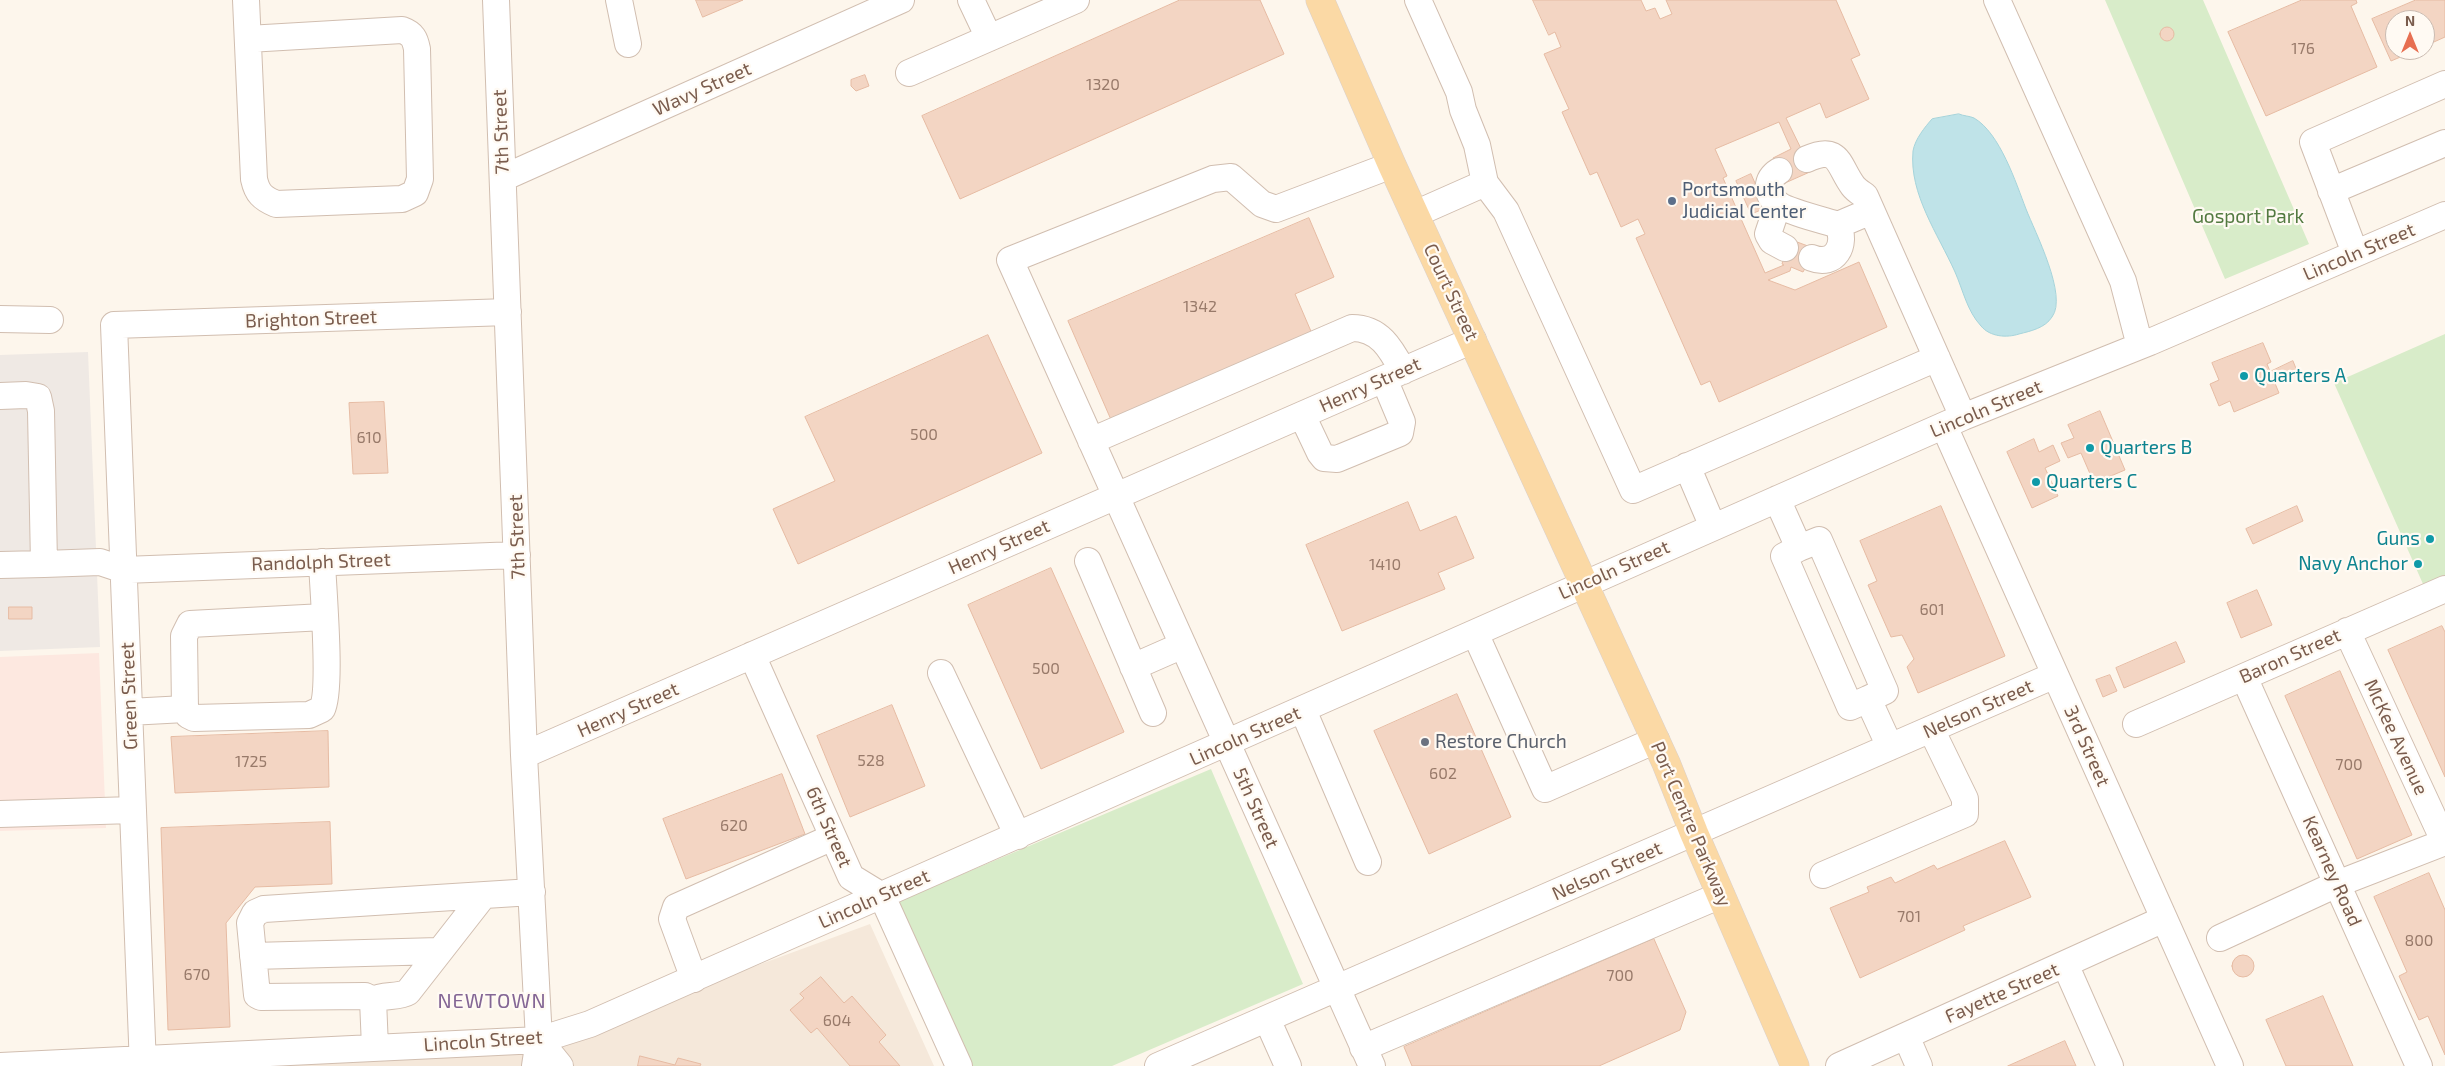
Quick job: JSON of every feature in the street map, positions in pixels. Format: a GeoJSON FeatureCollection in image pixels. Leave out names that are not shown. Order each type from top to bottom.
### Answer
{"type":"FeatureCollection","features":[{"type":"Feature","properties":{"kind":"main road","name":"Court Street"},"geometry":{"type":"LineString","coordinates":[[1320,0],[1392,165],[1585,584]]}},
{"type":"Feature","properties":{"kind":"main road","name":"Port Centre Parkway"},"geometry":{"type":"LineString","coordinates":[[1585,584],[1656,740],[1694,833],[1795,1066]]}},
{"type":"Feature","properties":{"kind":"street"},"geometry":{"type":"LineString","coordinates":[[246,0],[254,179],[256,190],[264,199],[276,204],[402,199],[415,193],[420,179],[417,49],[415,39],[410,33],[402,30],[248,39]]}},
{"type":"Feature","properties":{"kind":"street","name":"7th Street"},"geometry":{"type":"LineString","coordinates":[[496,0],[524,755],[538,1040],[535,1066]]}},
{"type":"Feature","properties":{"kind":"street"},"geometry":{"type":"LineString","coordinates":[[619,0],[628,44]]}},
{"type":"Feature","properties":{"kind":"street","name":"Wavy Street"},"geometry":{"type":"LineString","coordinates":[[503,178],[901,0]]}},
{"type":"Feature","properties":{"kind":"street"},"geometry":{"type":"LineString","coordinates":[[970,0],[989,38]]}},
{"type":"Feature","properties":{"kind":"street"},"geometry":{"type":"LineString","coordinates":[[909,73],[1076,0]]}},
{"type":"Feature","properties":{"kind":"street"},"geometry":{"type":"LineString","coordinates":[[1418,0],[1459,92],[1462,110],[1478,145],[1485,183],[1506,211],[1633,490],[1937,358]]}},
{"type":"Feature","properties":{"kind":"street"},"geometry":{"type":"LineString","coordinates":[[1997,0],[2123,281],[2140,346]]}},
{"type":"Feature","properties":{"kind":"street"},"geometry":{"type":"LineString","coordinates":[[2355,253],[2313,142],[2445,84]]}},
{"type":"Feature","properties":{"kind":"street"},"geometry":{"type":"LineString","coordinates":[[2331,191],[2445,143]]}},
{"type":"Feature","properties":{"kind":"street","name":"3rd Street"},"geometry":{"type":"LineString","coordinates":[[1807,159],[1825,154],[1837,158],[1844,167],[1853,186],[1865,196],[1937,358],[1953,422],[2055,675],[2230,1066]]}},
{"type":"Feature","properties":{"kind":"street","name":"5th Street"},"geometry":{"type":"LineString","coordinates":[[1368,1057],[1010,260],[1213,179],[1231,177],[1262,204],[1276,209],[1392,165]]}},
{"type":"Feature","properties":{"kind":"street"},"geometry":{"type":"LineString","coordinates":[[1779,171],[1770,177],[1768,184],[1769,192],[1778,204],[1838,225],[1871,211]]}},
{"type":"Feature","properties":{"kind":"street"},"geometry":{"type":"LineString","coordinates":[[1415,214],[1485,183]]}},
{"type":"Feature","properties":{"kind":"street"},"geometry":{"type":"LineString","coordinates":[[1778,204],[1768,234],[1772,240],[1785,248]]}},
{"type":"Feature","properties":{"kind":"street","name":"Lincoln Street"},"geometry":{"type":"LineString","coordinates":[[0,1066],[143,1063],[375,1047],[538,1040],[590,1024],[1953,422],[2140,346],[2445,215]]}},
{"type":"Feature","properties":{"kind":"street"},"geometry":{"type":"LineString","coordinates":[[1812,258],[1826,261],[1833,258],[1842,237],[1838,225]]}},
{"type":"Feature","properties":{"kind":"street","name":"Brighton Street"},"geometry":{"type":"LineString","coordinates":[[114,325],[508,312]]}},
{"type":"Feature","properties":{"kind":"street"},"geometry":{"type":"LineString","coordinates":[[0,318],[50,320]]}},
{"type":"Feature","properties":{"kind":"street","name":"Green Street"},"geometry":{"type":"LineString","coordinates":[[114,325],[143,1063]]}},
{"type":"Feature","properties":{"kind":"street"},"geometry":{"type":"LineString","coordinates":[[1091,441],[1352,328],[1375,334],[1388,344],[1402,422],[1400,433],[1337,459],[1329,459],[1324,458],[1320,452],[1302,415]]}},
{"type":"Feature","properties":{"kind":"street","name":"Henry Street"},"geometry":{"type":"LineString","coordinates":[[524,755],[1473,340]]}},
{"type":"Feature","properties":{"kind":"street"},"geometry":{"type":"LineString","coordinates":[[0,396],[26,395],[38,397],[41,411],[44,564]]}},
{"type":"Feature","properties":{"kind":"street"},"geometry":{"type":"LineString","coordinates":[[1687,466],[1713,527]]}},
{"type":"Feature","properties":{"kind":"street"},"geometry":{"type":"LineString","coordinates":[[1777,499],[1800,548]]}},
{"type":"Feature","properties":{"kind":"street"},"geometry":{"type":"LineString","coordinates":[[1819,540],[1885,690],[1850,707],[1784,556],[1800,548],[1819,540]]}},
{"type":"Feature","properties":{"kind":"street","name":"Randolph Street"},"geometry":{"type":"LineString","coordinates":[[124,570],[517,555]]}},
{"type":"Feature","properties":{"kind":"street"},"geometry":{"type":"LineString","coordinates":[[1088,561],[1153,713]]}},
{"type":"Feature","properties":{"kind":"street"},"geometry":{"type":"LineString","coordinates":[[0,565],[100,562],[124,570]]}},
{"type":"Feature","properties":{"kind":"street"},"geometry":{"type":"LineString","coordinates":[[322,562],[327,694],[322,709],[316,713],[194,718],[188,715],[185,709],[184,636],[190,624],[324,617]]}},
{"type":"Feature","properties":{"kind":"street","name":"Baron Street"},"geometry":{"type":"LineString","coordinates":[[2136,724],[2445,589]]}},
{"type":"Feature","properties":{"kind":"street","name":"McKee Avenue"},"geometry":{"type":"LineString","coordinates":[[2347,631],[2445,843]]}},
{"type":"Feature","properties":{"kind":"street"},"geometry":{"type":"LineString","coordinates":[[1475,633],[1545,789],[1656,740]]}},
{"type":"Feature","properties":{"kind":"street"},"geometry":{"type":"LineString","coordinates":[[1134,667],[1183,645]]}},
{"type":"Feature","properties":{"kind":"street","name":"6th Street"},"geometry":{"type":"LineString","coordinates":[[752,655],[851,877],[882,896]]}},
{"type":"Feature","properties":{"kind":"street"},"geometry":{"type":"LineString","coordinates":[[941,673],[1018,836]]}},
{"type":"Feature","properties":{"kind":"street","name":"Nelson Street"},"geometry":{"type":"LineString","coordinates":[[1158,1066],[2055,675]]}},
{"type":"Feature","properties":{"kind":"street","name":"Kearney Road"},"geometry":{"type":"LineString","coordinates":[[2244,677],[2419,1066]]}},
{"type":"Feature","properties":{"kind":"street"},"geometry":{"type":"LineString","coordinates":[[1868,699],[1890,747]]}},
{"type":"Feature","properties":{"kind":"street"},"geometry":{"type":"LineString","coordinates":[[129,712],[185,709]]}},
{"type":"Feature","properties":{"kind":"street"},"geometry":{"type":"LineString","coordinates":[[1303,710],[1368,862]]}},
{"type":"Feature","properties":{"kind":"street"},"geometry":{"type":"LineString","coordinates":[[1823,875],[1966,814],[1966,799],[1931,729]]}},
{"type":"Feature","properties":{"kind":"street"},"geometry":{"type":"LineString","coordinates":[[0,814],[133,810]]}},
{"type":"Feature","properties":{"kind":"street"},"geometry":{"type":"LineString","coordinates":[[694,979],[672,919],[676,907],[833,837]]}},
{"type":"Feature","properties":{"kind":"street"},"geometry":{"type":"LineString","coordinates":[[2220,938],[2337,884],[2445,843]]}},
{"type":"Feature","properties":{"kind":"street"},"geometry":{"type":"LineString","coordinates":[[372,1000],[365,996],[261,997],[255,990],[250,923],[255,913],[264,909],[532,892]]}},
{"type":"Feature","properties":{"kind":"street"},"geometry":{"type":"LineString","coordinates":[[1368,1057],[1721,895]]}},
{"type":"Feature","properties":{"kind":"street"},"geometry":{"type":"LineString","coordinates":[[372,1000],[379,996],[408,992],[483,896]]}},
{"type":"Feature","properties":{"kind":"street"},"geometry":{"type":"LineString","coordinates":[[882,896],[959,1066]]}},
{"type":"Feature","properties":{"kind":"street","name":"Fayette Street"},"geometry":{"type":"LineString","coordinates":[[1839,1066],[2164,919]]}},
{"type":"Feature","properties":{"kind":"street"},"geometry":{"type":"LineString","coordinates":[[253,956],[439,951]]}},
{"type":"Feature","properties":{"kind":"street"},"geometry":{"type":"LineString","coordinates":[[2065,964],[2110,1066]]}},
{"type":"Feature","properties":{"kind":"street"},"geometry":{"type":"LineString","coordinates":[[372,1000],[375,1047]]}},
{"type":"Feature","properties":{"kind":"street"},"geometry":{"type":"LineString","coordinates":[[1267,1019],[1288,1066]]}},
{"type":"Feature","properties":{"kind":"street"},"geometry":{"type":"LineString","coordinates":[[1906,1036],[1919,1066]]}},
{"type":"Feature","properties":{"kind":"street"},"geometry":{"type":"LineString","coordinates":[[538,1040],[560,1066]]}},
{"type":"Feature","properties":{"kind":"shaded area"},"geometry":{"type":"Polygon","coordinates":[[[88,352],[100,647],[0,651],[0,355],[88,352]]]}},
{"type":"Feature","properties":{"kind":"shaded area"},"geometry":{"type":"Polygon","coordinates":[[[99,653],[106,828],[0,831],[0,657],[99,653]]]}},
{"type":"Feature","properties":{"kind":"shaded area"},"geometry":{"type":"Polygon","coordinates":[[[870,924],[934,1066],[0,1066],[551,1041],[870,924]]]}},
{"type":"Feature","properties":{"kind":"green space","name":"Gosport Park"},"geometry":{"type":"Polygon","coordinates":[[[2105,0],[2203,0],[2309,244],[2225,279],[2105,0]]]}},
{"type":"Feature","properties":{"kind":"green space"},"geometry":{"type":"Polygon","coordinates":[[[2445,334],[2445,575],[2423,584],[2334,383],[2445,334]]]}},
{"type":"Feature","properties":{"kind":"green space"},"geometry":{"type":"Polygon","coordinates":[[[1211,769],[1303,984],[1112,1066],[970,1066],[899,901],[1211,769]]]}},
{"type":"Feature","properties":{"kind":"water"},"geometry":{"type":"Polygon","coordinates":[[[1959,114],[1974,118],[1992,135],[2006,159],[2048,264],[2056,294],[2056,307],[2049,321],[2033,330],[2004,336],[1989,332],[1981,326],[1969,307],[1955,272],[1920,198],[1915,183],[1913,167],[1913,151],[1916,142],[1923,129],[1932,119],[1959,114]]]}},
{"type":"Feature","properties":{"kind":"building"},"geometry":{"type":"Polygon","coordinates":[[[696,0],[743,0],[703,17],[696,0]]]}},
{"type":"Feature","properties":{"kind":"building"},"geometry":{"type":"Polygon","coordinates":[[[1180,0],[1260,0],[1284,54],[960,199],[922,116],[1180,0]]]}},
{"type":"Feature","properties":{"kind":"building","name":"Portsmouth Judicial Center"},"geometry":{"type":"Polygon","coordinates":[[[1533,0],[1641,0],[1646,11],[1655,8],[1660,19],[1672,14],[1666,0],[1836,0],[1860,55],[1851,59],[1869,99],[1826,118],[1820,103],[1786,118],[1812,171],[1785,183],[1773,158],[1791,149],[1779,122],[1715,149],[1727,176],[1723,178],[1765,273],[1784,265],[1782,264],[1789,239],[1816,249],[1803,272],[1791,267],[1790,271],[1768,280],[1795,290],[1859,262],[1887,327],[1719,402],[1710,381],[1701,385],[1636,238],[1645,234],[1638,219],[1621,227],[1597,172],[1590,175],[1562,112],[1569,109],[1544,54],[1561,47],[1555,32],[1549,35],[1533,0]]]}},
{"type":"Feature","properties":{"kind":"building"},"geometry":{"type":"Polygon","coordinates":[[[2302,0],[2356,0],[2357,3],[2351,6],[2377,67],[2266,116],[2228,32],[2302,0]]]}},
{"type":"Feature","properties":{"kind":"building"},"geometry":{"type":"Polygon","coordinates":[[[2416,0],[2445,0],[2445,37],[2435,42],[2435,10],[2393,10],[2416,0]]]}},
{"type":"Feature","properties":{"kind":"building"},"geometry":{"type":"Polygon","coordinates":[[[2385,13],[2385,48],[2372,19],[2385,13]]]}},
{"type":"Feature","properties":{"kind":"building"},"geometry":{"type":"Polygon","coordinates":[[[2167,27],[2172,29],[2174,34],[2172,39],[2167,41],[2162,39],[2160,34],[2162,29],[2167,27]]]}},
{"type":"Feature","properties":{"kind":"building"},"geometry":{"type":"Polygon","coordinates":[[[865,75],[869,86],[856,91],[851,86],[851,80],[865,75]]]}},
{"type":"Feature","properties":{"kind":"building"},"geometry":{"type":"Polygon","coordinates":[[[1751,174],[1766,208],[1751,214],[1736,181],[1751,174]]]}},
{"type":"Feature","properties":{"kind":"building"},"geometry":{"type":"Polygon","coordinates":[[[1309,218],[1334,277],[1295,294],[1313,336],[1112,422],[1068,321],[1309,218]]]}},
{"type":"Feature","properties":{"kind":"building"},"geometry":{"type":"Polygon","coordinates":[[[988,335],[1042,453],[798,564],[773,509],[835,481],[805,417],[988,335]]]}},
{"type":"Feature","properties":{"kind":"building","name":"Quarters A"},"geometry":{"type":"Polygon","coordinates":[[[2263,343],[2271,362],[2267,364],[2279,393],[2234,412],[2230,401],[2219,406],[2210,384],[2219,380],[2212,363],[2263,343]]]}},
{"type":"Feature","properties":{"kind":"building"},"geometry":{"type":"Polygon","coordinates":[[[2293,361],[2297,371],[2274,381],[2270,372],[2293,361]]]}},
{"type":"Feature","properties":{"kind":"building"},"geometry":{"type":"Polygon","coordinates":[[[384,402],[388,473],[353,474],[349,403],[384,402]]]}},
{"type":"Feature","properties":{"kind":"building","name":"Quarters B"},"geometry":{"type":"Polygon","coordinates":[[[2100,411],[2125,470],[2094,483],[2081,453],[2068,458],[2061,443],[2074,438],[2068,425],[2100,411]]]}},
{"type":"Feature","properties":{"kind":"building","name":"Quarters C"},"geometry":{"type":"Polygon","coordinates":[[[2034,439],[2039,452],[2053,445],[2060,461],[2045,468],[2058,496],[2032,508],[2007,452],[2034,439]]]}},
{"type":"Feature","properties":{"kind":"building"},"geometry":{"type":"Polygon","coordinates":[[[1408,502],[1420,531],[1456,516],[1474,558],[1438,573],[1445,589],[1342,631],[1306,545],[1408,502]]]}},
{"type":"Feature","properties":{"kind":"building"},"geometry":{"type":"Polygon","coordinates":[[[1941,506],[2005,656],[1918,693],[1907,667],[1914,659],[1902,635],[1891,637],[1868,585],[1877,581],[1860,541],[1941,506]]]}},
{"type":"Feature","properties":{"kind":"building"},"geometry":{"type":"Polygon","coordinates":[[[2297,506],[2303,521],[2253,544],[2246,529],[2297,506]]]}},
{"type":"Feature","properties":{"kind":"building"},"geometry":{"type":"Polygon","coordinates":[[[1051,568],[1124,732],[1041,769],[968,605],[1051,568]]]}},
{"type":"Feature","properties":{"kind":"building"},"geometry":{"type":"Polygon","coordinates":[[[2257,590],[2272,625],[2241,638],[2227,603],[2257,590]]]}},
{"type":"Feature","properties":{"kind":"building"},"geometry":{"type":"Polygon","coordinates":[[[9,607],[32,607],[32,619],[9,619],[9,607]]]}},
{"type":"Feature","properties":{"kind":"building"},"geometry":{"type":"Polygon","coordinates":[[[2442,626],[2445,632],[2445,777],[2388,650],[2442,626]]]}},
{"type":"Feature","properties":{"kind":"building"},"geometry":{"type":"Polygon","coordinates":[[[2176,642],[2185,662],[2124,688],[2116,668],[2176,642]]]}},
{"type":"Feature","properties":{"kind":"building"},"geometry":{"type":"Polygon","coordinates":[[[2340,671],[2412,835],[2357,859],[2285,696],[2340,671]]]}},
{"type":"Feature","properties":{"kind":"building"},"geometry":{"type":"Polygon","coordinates":[[[2110,675],[2117,691],[2103,697],[2096,680],[2110,675]]]}},
{"type":"Feature","properties":{"kind":"building"},"geometry":{"type":"Polygon","coordinates":[[[1457,694],[1511,817],[1429,854],[1374,731],[1457,694]]]}},
{"type":"Feature","properties":{"kind":"building"},"geometry":{"type":"Polygon","coordinates":[[[892,705],[925,786],[850,817],[817,736],[892,705]]]}},
{"type":"Feature","properties":{"kind":"building"},"geometry":{"type":"Polygon","coordinates":[[[328,731],[329,787],[175,793],[171,737],[328,731]]]}},
{"type":"Feature","properties":{"kind":"building"},"geometry":{"type":"Polygon","coordinates":[[[782,774],[805,834],[686,879],[663,819],[782,774]]]}},
{"type":"Feature","properties":{"kind":"building"},"geometry":{"type":"Polygon","coordinates":[[[330,822],[332,884],[255,887],[226,923],[230,1027],[168,1030],[161,828],[330,822]]]}},
{"type":"Feature","properties":{"kind":"building"},"geometry":{"type":"Polygon","coordinates":[[[2005,841],[2031,897],[1963,926],[1965,930],[1860,978],[1830,908],[1869,892],[1867,887],[1891,877],[1895,883],[1934,865],[1937,869],[2005,841]]]}},
{"type":"Feature","properties":{"kind":"building"},"geometry":{"type":"Polygon","coordinates":[[[2429,873],[2445,910],[2445,1055],[2428,1016],[2419,1020],[2399,976],[2407,972],[2374,897],[2429,873]]]}},
{"type":"Feature","properties":{"kind":"building"},"geometry":{"type":"Polygon","coordinates":[[[1654,939],[1686,1012],[1680,1030],[1599,1066],[1412,1066],[1404,1047],[1654,939]]]}},
{"type":"Feature","properties":{"kind":"building"},"geometry":{"type":"Polygon","coordinates":[[[2243,955],[2251,958],[2254,966],[2251,974],[2243,977],[2235,974],[2232,966],[2235,958],[2243,955]]]}},
{"type":"Feature","properties":{"kind":"building"},"geometry":{"type":"Polygon","coordinates":[[[821,977],[844,1003],[852,996],[886,1035],[879,1042],[900,1066],[850,1066],[817,1028],[811,1033],[790,1010],[804,998],[800,994],[821,977]]]}},
{"type":"Feature","properties":{"kind":"building"},"geometry":{"type":"Polygon","coordinates":[[[2323,996],[2353,1066],[2286,1066],[2266,1020],[2323,996]]]}},
{"type":"Feature","properties":{"kind":"building"},"geometry":{"type":"Polygon","coordinates":[[[2065,1041],[2076,1066],[2008,1066],[2065,1041]]]}},
{"type":"Feature","properties":{"kind":"building"},"geometry":{"type":"Polygon","coordinates":[[[640,1056],[675,1065],[678,1058],[701,1064],[700,1066],[638,1066],[640,1056]]]}},
{"type":"Feature","properties":{"kind":"place","name":"Portsmouth Judicial Center"},"geometry":{"type":"Point","coordinates":[1672,201]}},
{"type":"Feature","properties":{"kind":"place","name":"Quarters A"},"geometry":{"type":"Point","coordinates":[2244,376]}},
{"type":"Feature","properties":{"kind":"place","name":"Quarters B"},"geometry":{"type":"Point","coordinates":[2090,448]}},
{"type":"Feature","properties":{"kind":"place","name":"Quarters C"},"geometry":{"type":"Point","coordinates":[2036,482]}},
{"type":"Feature","properties":{"kind":"place","name":"Guns"},"geometry":{"type":"Point","coordinates":[2430,539]}},
{"type":"Feature","properties":{"kind":"place","name":"Navy Anchor"},"geometry":{"type":"Point","coordinates":[2418,564]}},
{"type":"Feature","properties":{"kind":"place","name":"Restore Church"},"geometry":{"type":"Point","coordinates":[1425,742]}},
{"type":"Feature","properties":{"kind":"district","name":"NEWTOWN"},"geometry":{"type":"Point","coordinates":[492,1001]}}]}
